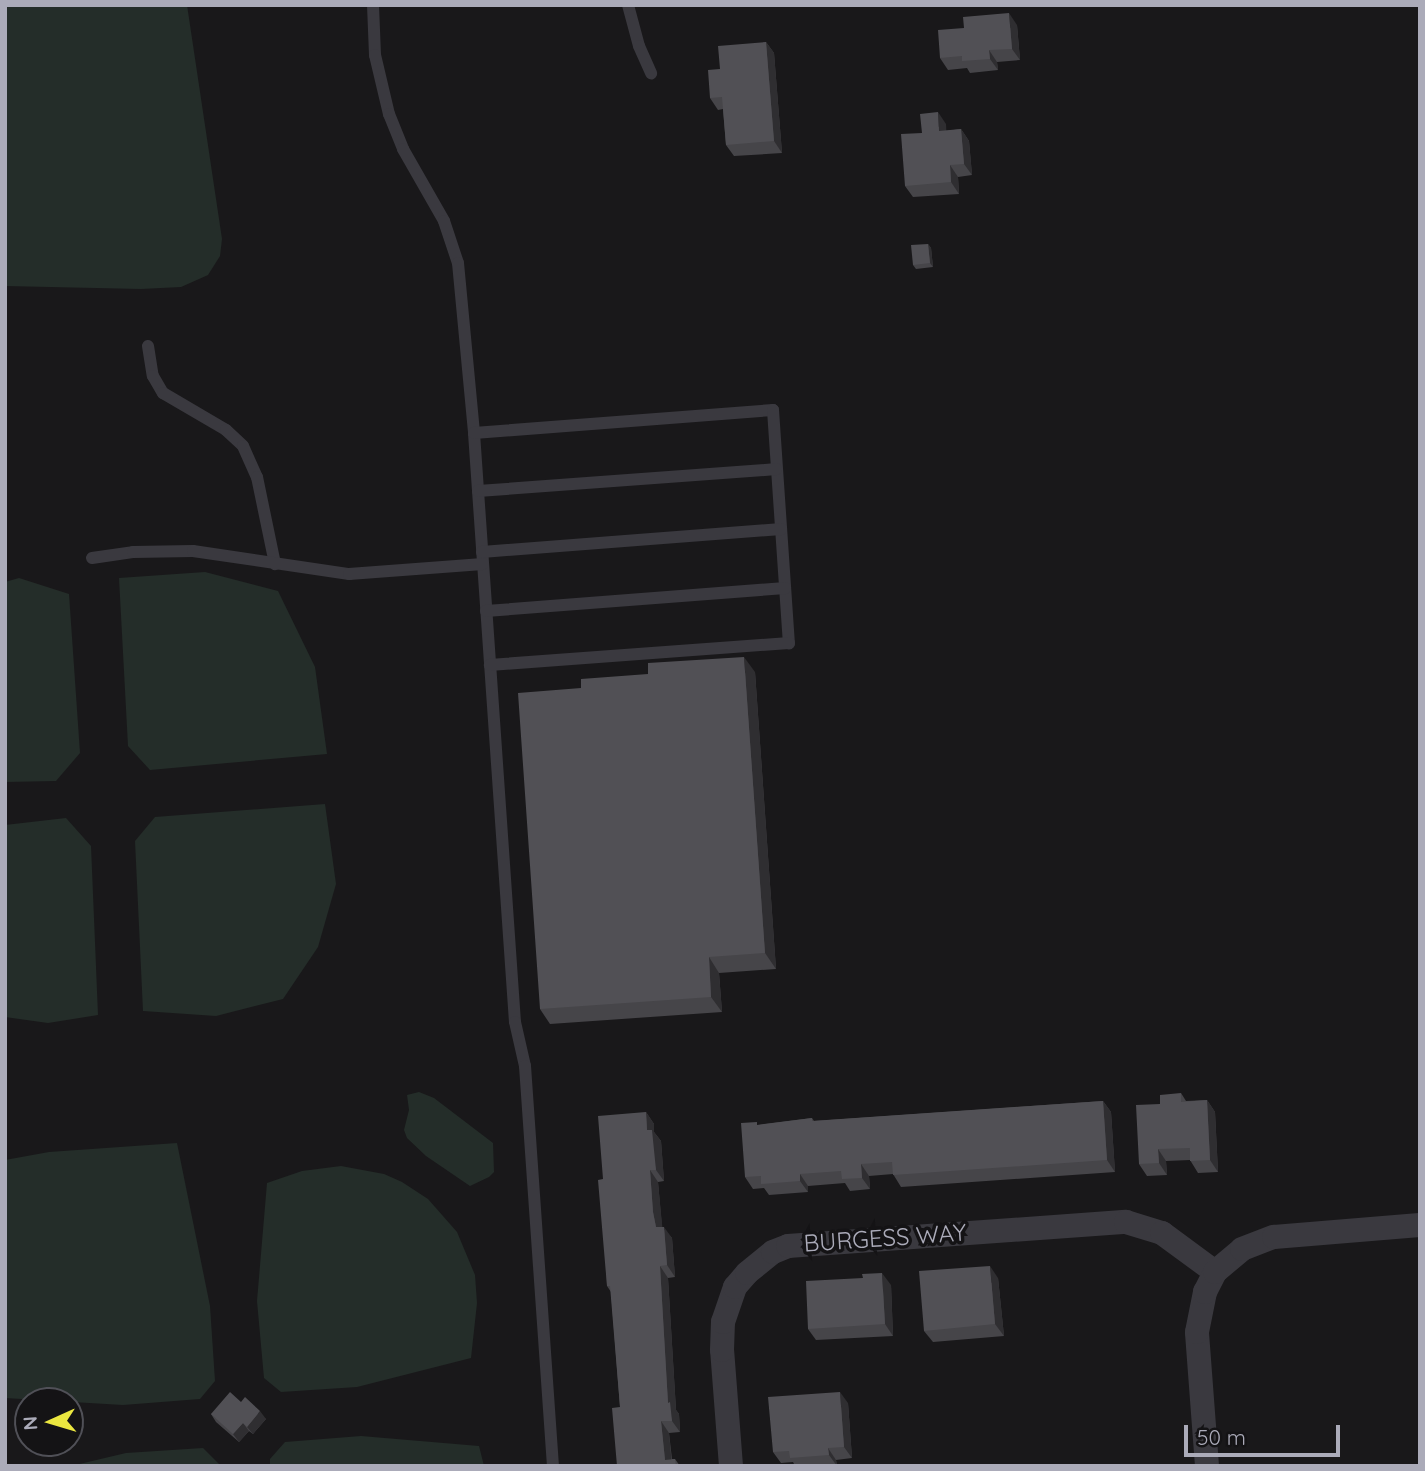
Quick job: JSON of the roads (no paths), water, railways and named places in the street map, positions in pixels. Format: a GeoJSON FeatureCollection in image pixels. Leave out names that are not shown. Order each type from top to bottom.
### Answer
{"type":"FeatureCollection","features":[{"type":"Feature","properties":{"kind":"street","name":"BURGESS WAY"},"geometry":{"type":"LineString","coordinates":[[732,1466],[722,1350],[723,1322],[735,1287],[760,1262],[780,1249],[804,1242],[1126,1222],[1162,1233],[1216,1272]]}},
{"type":"Feature","properties":{"kind":"street"},"geometry":{"type":"LineString","coordinates":[[1207,1466],[1197,1332],[1205,1292],[1216,1272],[1242,1249],[1274,1237],[1420,1225]]}},
{"type":"Feature","properties":{"kind":"lane"},"geometry":{"type":"LineString","coordinates":[[373,5],[375,55],[389,114],[403,149],[444,220],[458,263],[474,433],[515,1022],[525,1066],[553,1466]]}},
{"type":"Feature","properties":{"kind":"lane"},"geometry":{"type":"LineString","coordinates":[[628,5],[639,46],[651,73]]}},
{"type":"Feature","properties":{"kind":"lane"},"geometry":{"type":"LineString","coordinates":[[148,346],[153,376],[163,393],[226,430],[243,446],[257,477],[275,565]]}},
{"type":"Feature","properties":{"kind":"lane"},"geometry":{"type":"LineString","coordinates":[[474,433],[773,410],[789,643],[490,665]]}},
{"type":"Feature","properties":{"kind":"lane"},"geometry":{"type":"LineString","coordinates":[[478,491],[776,469]]}},
{"type":"Feature","properties":{"kind":"lane"},"geometry":{"type":"LineString","coordinates":[[92,558],[174,550],[349,574],[780,529]]}},
{"type":"Feature","properties":{"kind":"lane"},"geometry":{"type":"LineString","coordinates":[[486,611],[785,588]]}}]}
